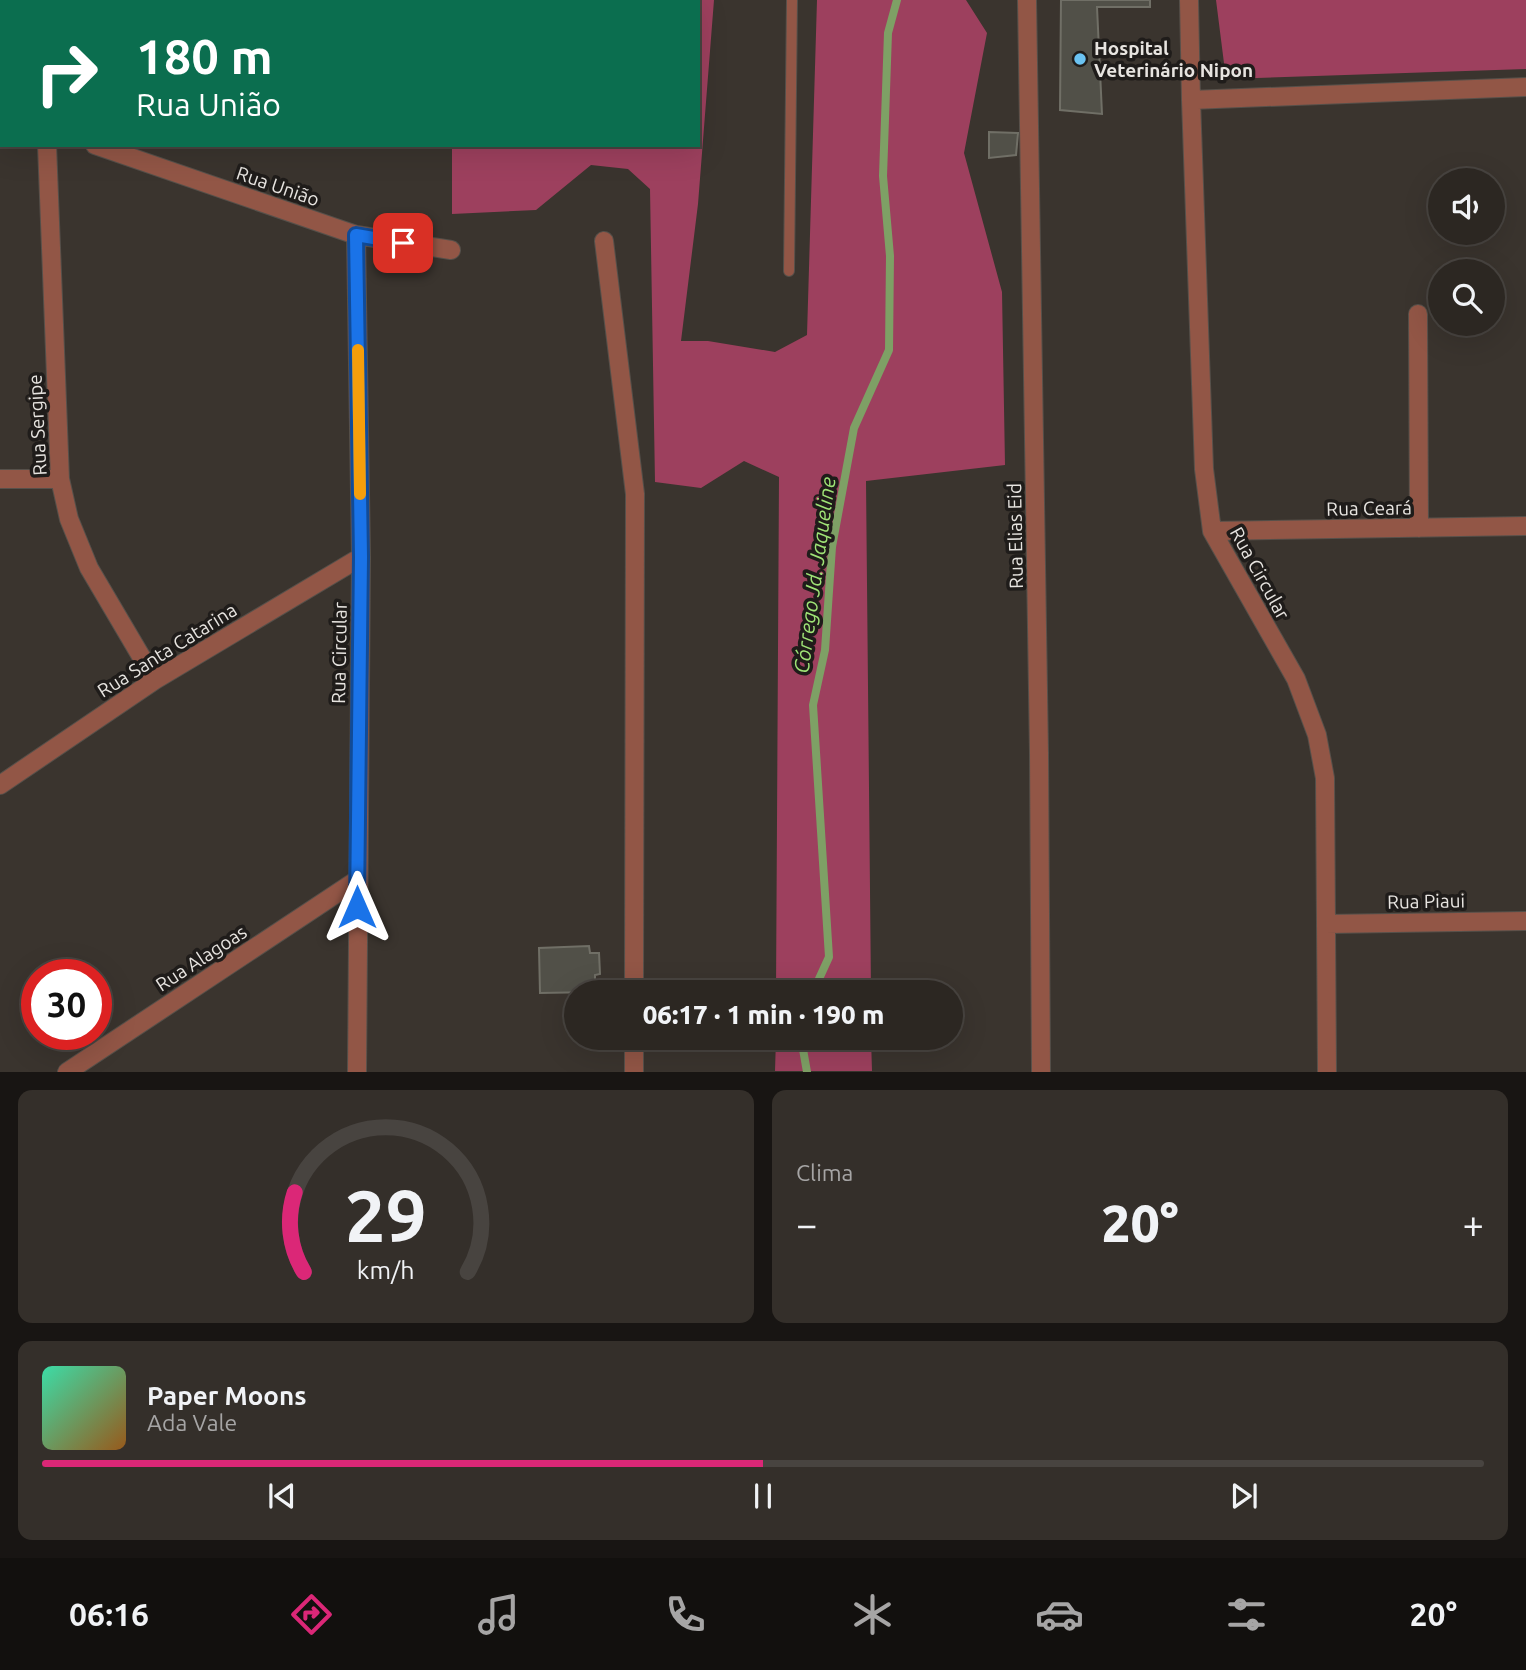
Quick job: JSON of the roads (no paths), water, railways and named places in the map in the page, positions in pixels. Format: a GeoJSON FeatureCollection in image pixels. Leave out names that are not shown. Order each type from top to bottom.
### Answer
{"type":"FeatureCollection","features":[{"type":"Feature","properties":{"kind":"street","name":"Rua Elias Eid"},"geometry":{"type":"LineString","coordinates":[[1027,0],[1039,753],[1041,1072]]}},
{"type":"Feature","properties":{"kind":"street","name":"Rua Circular"},"geometry":{"type":"LineString","coordinates":[[1189,0],[1204,468],[1212,531],[1296,679],[1317,734],[1325,778],[1327,1072]]}},
{"type":"Feature","properties":{"kind":"street"},"geometry":{"type":"LineString","coordinates":[[1191,100],[1526,87]]}},
{"type":"Feature","properties":{"kind":"street","name":"Rua Sergipe"},"geometry":{"type":"LineString","coordinates":[[47,147],[60,479],[69,519],[89,568],[155,680]]}},
{"type":"Feature","properties":{"kind":"street","name":"Rua União"},"geometry":{"type":"LineString","coordinates":[[101,147],[356,235],[451,250]]}},
{"type":"Feature","properties":{"kind":"street","name":"Rua Circular"},"geometry":{"type":"LineString","coordinates":[[356,235],[361,557],[357,1072]]}},
{"type":"Feature","properties":{"kind":"street"},"geometry":{"type":"LineString","coordinates":[[604,241],[635,494],[634,980]]}},
{"type":"Feature","properties":{"kind":"street"},"geometry":{"type":"LineString","coordinates":[[1418,314],[1419,528]]}},
{"type":"Feature","properties":{"kind":"street"},"geometry":{"type":"LineString","coordinates":[[0,479],[60,479]]}},
{"type":"Feature","properties":{"kind":"street","name":"Rua Ceará"},"geometry":{"type":"LineString","coordinates":[[1212,531],[1526,526]]}},
{"type":"Feature","properties":{"kind":"street","name":"Rua Santa Catarina"},"geometry":{"type":"LineString","coordinates":[[0,785],[155,680],[361,557]]}},
{"type":"Feature","properties":{"kind":"street","name":"Rua Alagoas"},"geometry":{"type":"LineString","coordinates":[[67,1072],[357,880]]}},
{"type":"Feature","properties":{"kind":"street","name":"Rua Piaui"},"geometry":{"type":"LineString","coordinates":[[1326,924],[1526,920]]}},
{"type":"Feature","properties":{"kind":"street"},"geometry":{"type":"LineString","coordinates":[[634,1050],[634,1072]]}},
{"type":"Feature","properties":{"kind":"lane"},"geometry":{"type":"LineString","coordinates":[[789,271],[792,0]]}},
{"type":"Feature","properties":{"kind":"waterway","name":"Córrego Jd. Jaqueline"},"geometry":{"type":"LineString","coordinates":[[818,980],[829,957],[813,705],[825,650],[832,547],[854,428],[889,350],[890,256],[883,176],[888,33],[897,0]]}},
{"type":"Feature","properties":{"kind":"waterway","name":"Córrego Jd. Jaqueline"},"geometry":{"type":"LineString","coordinates":[[803,1050],[807,1072]]}},
{"type":"Feature","properties":{"kind":"place","name":"Hospital Veterinário Nipon"},"geometry":{"type":"Point","coordinates":[1080,59]}}]}
